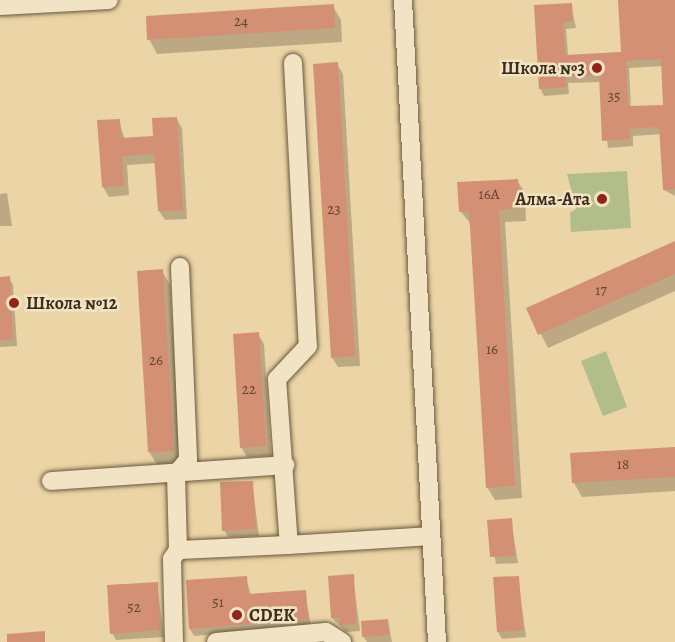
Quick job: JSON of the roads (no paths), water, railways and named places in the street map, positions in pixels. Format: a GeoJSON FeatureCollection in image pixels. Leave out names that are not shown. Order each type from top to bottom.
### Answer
{"type":"FeatureCollection","features":[{"type":"Feature","properties":{"kind":"street"},"geometry":{"type":"LineString","coordinates":[[0,6],[109,0]]}},
{"type":"Feature","properties":{"kind":"street"},"geometry":{"type":"LineString","coordinates":[[404,0],[437,642]]}},
{"type":"Feature","properties":{"kind":"street"},"geometry":{"type":"LineString","coordinates":[[289,545],[285,465],[276,379],[308,346],[293,63]]}},
{"type":"Feature","properties":{"kind":"street"},"geometry":{"type":"LineString","coordinates":[[174,642],[172,559],[178,550],[177,474],[188,460],[180,267]]}},
{"type":"Feature","properties":{"kind":"street"},"geometry":{"type":"LineString","coordinates":[[51,481],[285,465]]}},
{"type":"Feature","properties":{"kind":"street"},"geometry":{"type":"LineString","coordinates":[[178,550],[431,536]]}},
{"type":"Feature","properties":{"kind":"street"},"geometry":{"type":"LineString","coordinates":[[216,642],[326,632],[342,642]]}},
{"type":"Feature","properties":{"kind":"place","name":"Школа №3"},"geometry":{"type":"Point","coordinates":[597,68]}},
{"type":"Feature","properties":{"kind":"place","name":"Алма-Ата"},"geometry":{"type":"Point","coordinates":[602,199]}},
{"type":"Feature","properties":{"kind":"place","name":"Школа №12"},"geometry":{"type":"Point","coordinates":[14,303]}},
{"type":"Feature","properties":{"kind":"place","name":"CDEK"},"geometry":{"type":"Point","coordinates":[237,615]}}]}
